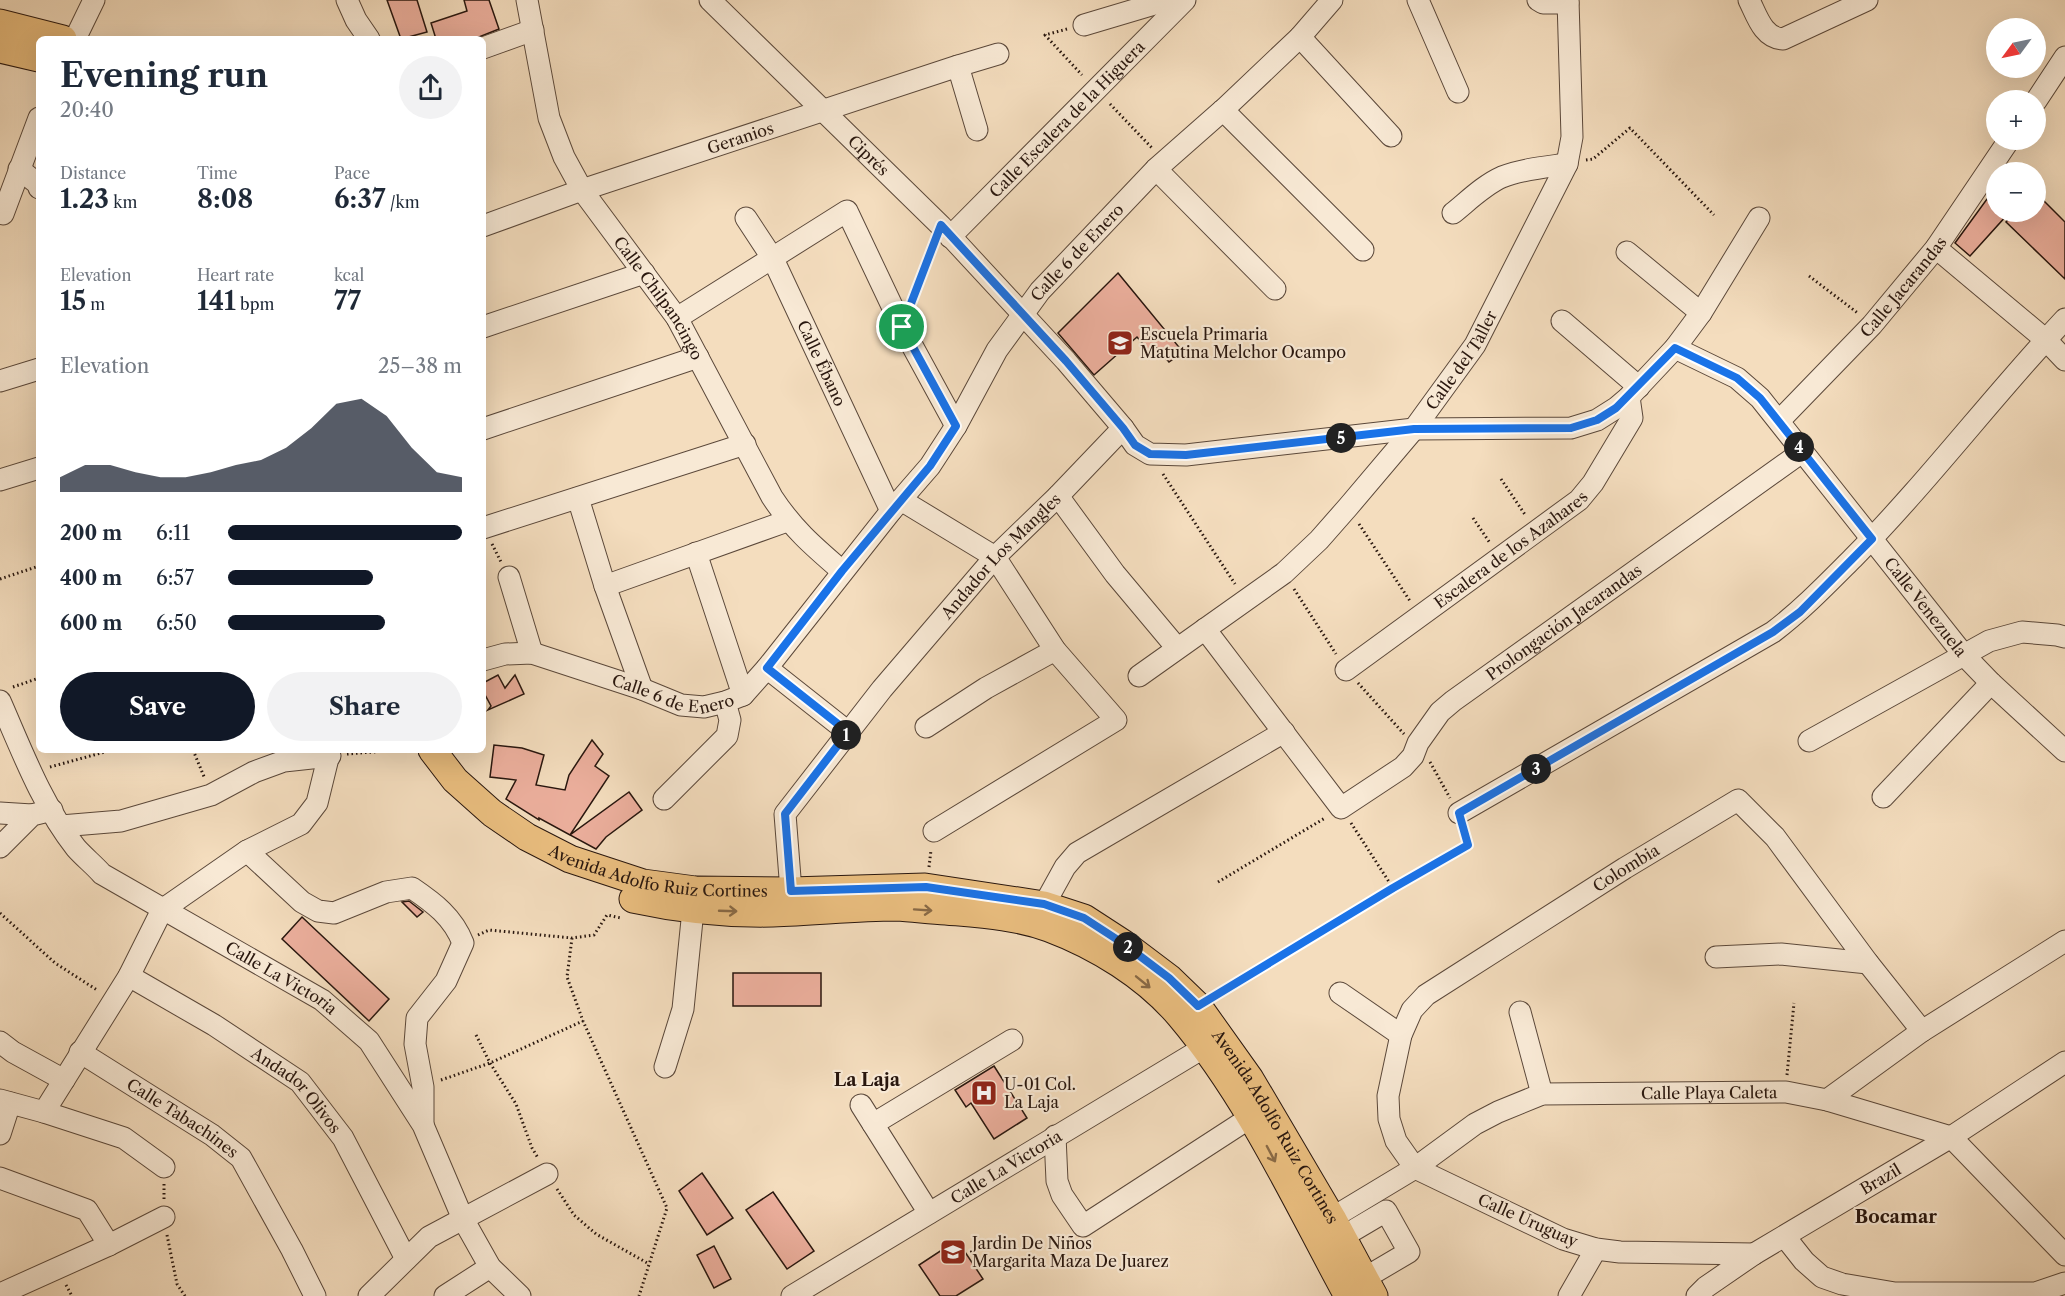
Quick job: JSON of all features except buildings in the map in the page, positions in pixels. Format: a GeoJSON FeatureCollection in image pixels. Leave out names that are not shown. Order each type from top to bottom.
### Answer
{"type":"FeatureCollection","features":[{"type":"Feature","properties":{"kind":"main road"},"geometry":{"type":"LineString","coordinates":[[0,23],[51,36]]}},
{"type":"Feature","properties":{"kind":"main road"},"geometry":{"type":"LineString","coordinates":[[0,49],[36,57]]}},
{"type":"Feature","properties":{"kind":"main road","name":"Avenida Adolfo Ruiz Cortines"},"geometry":{"type":"LineString","coordinates":[[416,753],[443,786],[480,823],[516,851],[570,879],[634,900],[693,910],[770,913],[896,908],[997,915],[1046,927],[1099,951],[1144,982],[1213,1042],[1250,1079],[1337,1227],[1358,1290]]}},
{"type":"Feature","properties":{"kind":"main road","name":"Avenida Adolfo Ruiz Cortines"},"geometry":{"type":"LineString","coordinates":[[434,753],[456,780],[492,813],[527,837],[570,859],[643,883],[695,890],[791,891],[926,887],[1044,904],[1084,918],[1124,944],[1169,978],[1198,1006],[1213,1042],[1251,1117],[1358,1290]]}},
{"type":"Feature","properties":{"kind":"street"},"geometry":{"type":"LineString","coordinates":[[76,36],[94,0]]}},
{"type":"Feature","properties":{"kind":"street"},"geometry":{"type":"LineString","coordinates":[[347,0],[356,21],[367,36]]}},
{"type":"Feature","properties":{"kind":"street","name":"Calle Chilpancingo"},"geometry":{"type":"LineString","coordinates":[[527,0],[549,118],[564,157],[582,190],[677,318],[746,444],[772,498],[787,520],[803,538],[842,571]]}},
{"type":"Feature","properties":{"kind":"street","name":"Ciprés"},"geometry":{"type":"LineString","coordinates":[[710,0],[945,231],[1066,361],[1135,445],[1150,454]]}},
{"type":"Feature","properties":{"kind":"street"},"geometry":{"type":"LineString","coordinates":[[1084,25],[1168,0]]}},
{"type":"Feature","properties":{"kind":"street","name":"Calle Escalera de la Higuera"},"geometry":{"type":"LineString","coordinates":[[945,231],[1096,90],[1185,0]]}},
{"type":"Feature","properties":{"kind":"street","name":"Calle 6 de Enero"},"geometry":{"type":"LineString","coordinates":[[486,659],[505,654],[532,653],[642,689],[681,705],[704,707],[734,698],[767,668],[842,571],[930,466],[956,426],[998,350],[1040,291],[1160,165],[1223,110],[1299,37],[1332,0]]}},
{"type":"Feature","properties":{"kind":"street"},"geometry":{"type":"LineString","coordinates":[[1418,0],[1458,92]]}},
{"type":"Feature","properties":{"kind":"street","name":"Calle del Taller"},"geometry":{"type":"LineString","coordinates":[[1139,676],[1291,567],[1319,540],[1414,429],[1475,345],[1567,164],[1572,137],[1568,1],[1543,3],[1538,0]]}},
{"type":"Feature","properties":{"kind":"street"},"geometry":{"type":"LineString","coordinates":[[1749,0],[1766,33],[1776,39],[1783,39],[1867,0]]}},
{"type":"Feature","properties":{"kind":"street"},"geometry":{"type":"LineString","coordinates":[[486,47],[533,30]]}},
{"type":"Feature","properties":{"kind":"street"},"geometry":{"type":"LineString","coordinates":[[1299,37],[1391,136]]}},
{"type":"Feature","properties":{"kind":"street","name":"Geranios"},"geometry":{"type":"LineString","coordinates":[[486,225],[582,190],[998,54]]}},
{"type":"Feature","properties":{"kind":"street"},"geometry":{"type":"LineString","coordinates":[[2043,90],[2065,57]]}},
{"type":"Feature","properties":{"kind":"street"},"geometry":{"type":"LineString","coordinates":[[958,66],[977,130]]}},
{"type":"Feature","properties":{"kind":"street"},"geometry":{"type":"LineString","coordinates":[[1223,110],[1363,250]]}},
{"type":"Feature","properties":{"kind":"street"},"geometry":{"type":"LineString","coordinates":[[3,214],[36,126]]}},
{"type":"Feature","properties":{"kind":"street","name":"Calle Jacarandas"},"geometry":{"type":"LineString","coordinates":[[1779,421],[1872,325],[1936,248],[2002,150]]}},
{"type":"Feature","properties":{"kind":"street"},"geometry":{"type":"LineString","coordinates":[[1453,213],[1502,177],[1567,164]]}},
{"type":"Feature","properties":{"kind":"street"},"geometry":{"type":"LineString","coordinates":[[1160,165],[1275,289]]}},
{"type":"Feature","properties":{"kind":"street"},"geometry":{"type":"LineString","coordinates":[[19,169],[36,182]]}},
{"type":"Feature","properties":{"kind":"street"},"geometry":{"type":"LineString","coordinates":[[677,318],[847,211],[902,327],[956,426]]}},
{"type":"Feature","properties":{"kind":"street","name":"Calle Ébano"},"geometry":{"type":"LineString","coordinates":[[746,218],[773,259],[896,505]]}},
{"type":"Feature","properties":{"kind":"street"},"geometry":{"type":"LineString","coordinates":[[1150,454],[1186,455],[1414,429],[1571,428],[1597,420],[1616,408],[1634,392],[1675,348],[1701,313],[1759,219]]}},
{"type":"Feature","properties":{"kind":"street"},"geometry":{"type":"LineString","coordinates":[[1936,248],[2046,340],[2065,360]]}},
{"type":"Feature","properties":{"kind":"street"},"geometry":{"type":"LineString","coordinates":[[1627,252],[1701,313]]}},
{"type":"Feature","properties":{"kind":"street"},"geometry":{"type":"LineString","coordinates":[[486,326],[644,273]]}},
{"type":"Feature","properties":{"kind":"street"},"geometry":{"type":"LineString","coordinates":[[1459,813],[1773,632],[1800,612],[1872,539],[2065,319]]}},
{"type":"Feature","properties":{"kind":"street"},"geometry":{"type":"LineString","coordinates":[[1562,321],[1634,392]]}},
{"type":"Feature","properties":{"kind":"street","name":"Calle Venezuela"},"geometry":{"type":"LineString","coordinates":[[1675,348],[1737,378],[1760,398],[1963,654],[2065,751]]}},
{"type":"Feature","properties":{"kind":"street"},"geometry":{"type":"LineString","coordinates":[[486,428],[698,357]]}},
{"type":"Feature","properties":{"kind":"street"},"geometry":{"type":"LineString","coordinates":[[0,381],[36,370]]}},
{"type":"Feature","properties":{"kind":"street","name":"Escalera de los Azahares"},"geometry":{"type":"LineString","coordinates":[[1346,670],[1579,500],[1593,483],[1632,418],[1634,392]]}},
{"type":"Feature","properties":{"kind":"street","name":"Andador Los Mangles"},"geometry":{"type":"LineString","coordinates":[[791,891],[785,814],[882,689],[995,557],[1123,428]]}},
{"type":"Feature","properties":{"kind":"street"},"geometry":{"type":"LineString","coordinates":[[486,527],[746,444]]}},
{"type":"Feature","properties":{"kind":"street","name":"Prolongación Jacarandas"},"geometry":{"type":"LineString","coordinates":[[1341,808],[1403,767],[1413,756],[1418,742],[1440,712],[1453,701],[1802,452]]}},
{"type":"Feature","properties":{"kind":"street"},"geometry":{"type":"LineString","coordinates":[[0,480],[36,469]]}},
{"type":"Feature","properties":{"kind":"street"},"geometry":{"type":"LineString","coordinates":[[1058,496],[1115,574],[1177,648]]}},
{"type":"Feature","properties":{"kind":"street"},"geometry":{"type":"LineString","coordinates":[[578,498],[605,586],[642,689]]}},
{"type":"Feature","properties":{"kind":"street"},"geometry":{"type":"LineString","coordinates":[[896,505],[995,557],[1055,650],[1116,720],[934,831]]}},
{"type":"Feature","properties":{"kind":"street"},"geometry":{"type":"LineString","coordinates":[[605,586],[787,520]]}},
{"type":"Feature","properties":{"kind":"street"},"geometry":{"type":"LineString","coordinates":[[664,800],[727,736],[734,698],[696,553]]}},
{"type":"Feature","properties":{"kind":"street"},"geometry":{"type":"LineString","coordinates":[[508,577],[532,653]]}},
{"type":"Feature","properties":{"kind":"street"},"geometry":{"type":"LineString","coordinates":[[1205,629],[1341,808]]}},
{"type":"Feature","properties":{"kind":"street"},"geometry":{"type":"LineString","coordinates":[[1809,741],[1989,641],[2022,632],[2065,637]]}},
{"type":"Feature","properties":{"kind":"street"},"geometry":{"type":"LineString","coordinates":[[926,727],[986,688],[1055,650]]}},
{"type":"Feature","properties":{"kind":"street"},"geometry":{"type":"LineString","coordinates":[[767,668],[848,732]]}},
{"type":"Feature","properties":{"kind":"street"},"geometry":{"type":"LineString","coordinates":[[1883,797],[1991,683]]}},
{"type":"Feature","properties":{"kind":"street","name":"Calle La Victoria"},"geometry":{"type":"LineString","coordinates":[[5,695],[48,817],[102,874],[322,1000],[369,1041],[423,1125],[463,1219],[490,1267],[520,1296]]}},
{"type":"Feature","properties":{"kind":"street"},"geometry":{"type":"LineString","coordinates":[[1044,904],[1065,867],[1077,853],[1284,732]]}},
{"type":"Feature","properties":{"kind":"street"},"geometry":{"type":"LineString","coordinates":[[0,813],[121,821],[211,795],[254,772],[284,761],[330,753],[317,803],[301,824],[247,851],[162,910],[129,976],[44,1112]]}},
{"type":"Feature","properties":{"kind":"street","name":"Colombia"},"geometry":{"type":"LineString","coordinates":[[1415,1168],[1396,1141],[1389,1119],[1388,1096],[1401,1035],[1412,1010],[1426,995],[1625,868],[1738,800],[1775,837],[1868,963],[1922,1031]]}},
{"type":"Feature","properties":{"kind":"street"},"geometry":{"type":"LineString","coordinates":[[0,847],[48,817]]}},
{"type":"Feature","properties":{"kind":"street"},"geometry":{"type":"LineString","coordinates":[[247,851],[302,902],[318,911],[334,913],[386,892],[412,888],[438,905],[458,928],[463,943],[446,981],[417,1018],[415,1044],[423,1087],[423,1125]]}},
{"type":"Feature","properties":{"kind":"street"},"geometry":{"type":"LineString","coordinates":[[665,1067],[683,1009],[693,910]]}},
{"type":"Feature","properties":{"kind":"street"},"geometry":{"type":"LineString","coordinates":[[1827,1100],[1922,1031],[2065,941]]}},
{"type":"Feature","properties":{"kind":"street"},"geometry":{"type":"LineString","coordinates":[[1716,957],[1781,954],[1868,963]]}},
{"type":"Feature","properties":{"kind":"street","name":"Andador Olivos"},"geometry":{"type":"LineString","coordinates":[[129,976],[214,1025],[300,1082],[343,1138],[406,1259]]}},
{"type":"Feature","properties":{"kind":"street"},"geometry":{"type":"LineString","coordinates":[[1340,993],[1401,1035]]}},
{"type":"Feature","properties":{"kind":"street"},"geometry":{"type":"LineString","coordinates":[[1520,1012],[1542,1094]]}},
{"type":"Feature","properties":{"kind":"street"},"geometry":{"type":"LineString","coordinates":[[873,1124],[1012,1040]]}},
{"type":"Feature","properties":{"kind":"street"},"geometry":{"type":"LineString","coordinates":[[0,1042],[13,1052],[64,1080]]}},
{"type":"Feature","properties":{"kind":"street","name":"Calle La Victoria"},"geometry":{"type":"LineString","coordinates":[[792,1296],[1213,1042]]}},
{"type":"Feature","properties":{"kind":"street","name":"Calle Tabachines"},"geometry":{"type":"LineString","coordinates":[[80,1052],[212,1135],[241,1158],[315,1296]]}},
{"type":"Feature","properties":{"kind":"street","name":"Brazil"},"geometry":{"type":"LineString","coordinates":[[1705,1293],[1754,1254],[1951,1137],[2065,1062]]}},
{"type":"Feature","properties":{"kind":"street","name":"Calle Playa Caleta"},"geometry":{"type":"LineString","coordinates":[[1337,1227],[1475,1124],[1542,1094],[1786,1092],[1827,1100],[1951,1137],[2065,1255]]}},
{"type":"Feature","properties":{"kind":"street"},"geometry":{"type":"LineString","coordinates":[[0,1134],[5,1102],[124,1138],[164,1167]]}},
{"type":"Feature","properties":{"kind":"street"},"geometry":{"type":"LineString","coordinates":[[861,1106],[929,1213]]}},
{"type":"Feature","properties":{"kind":"street"},"geometry":{"type":"LineString","coordinates":[[1055,1136],[1057,1181],[1062,1195],[1083,1226],[1251,1117]]}},
{"type":"Feature","properties":{"kind":"street","name":"Calle Uruguay"},"geometry":{"type":"LineString","coordinates":[[1415,1168],[1563,1239],[1596,1249],[1620,1252],[1754,1254]]}},
{"type":"Feature","properties":{"kind":"street"},"geometry":{"type":"LineString","coordinates":[[369,1296],[429,1237],[547,1174]]}},
{"type":"Feature","properties":{"kind":"street"},"geometry":{"type":"LineString","coordinates":[[5,1184],[87,1210],[109,1245]]}},
{"type":"Feature","properties":{"kind":"street"},"geometry":{"type":"LineString","coordinates":[[1337,1227],[1386,1211],[1409,1252],[1358,1290]]}},
{"type":"Feature","properties":{"kind":"street"},"geometry":{"type":"LineString","coordinates":[[0,1294],[109,1245],[164,1216]]}},
{"type":"Feature","properties":{"kind":"street"},"geometry":{"type":"LineString","coordinates":[[1785,1237],[1804,1261],[1822,1277],[1842,1284],[1896,1295],[2035,1293],[2065,1282]]}},
{"type":"Feature","properties":{"kind":"street"},"geometry":{"type":"LineString","coordinates":[[1569,1296],[1596,1249]]}},
{"type":"Feature","properties":{"kind":"street"},"geometry":{"type":"LineString","coordinates":[[445,1296],[490,1267]]}},
{"type":"Feature","properties":{"kind":"path"},"geometry":{"type":"LineString","coordinates":[[1045,35],[1160,165]]}},
{"type":"Feature","properties":{"kind":"path"},"geometry":{"type":"LineString","coordinates":[[1567,164],[1593,159],[1630,129],[1714,215]]}},
{"type":"Feature","properties":{"kind":"path"},"geometry":{"type":"LineString","coordinates":[[902,327],[945,231]]}},
{"type":"Feature","properties":{"kind":"path"},"geometry":{"type":"LineString","coordinates":[[1809,276],[1872,325]]}},
{"type":"Feature","properties":{"kind":"path"},"geometry":{"type":"LineString","coordinates":[[1150,454],[1245,601]]}},
{"type":"Feature","properties":{"kind":"path"},"geometry":{"type":"LineString","coordinates":[[1501,479],[1536,530]]}},
{"type":"Feature","properties":{"kind":"path"},"geometry":{"type":"LineString","coordinates":[[1348,507],[1420,615]]}},
{"type":"Feature","properties":{"kind":"path"},"geometry":{"type":"LineString","coordinates":[[1473,518],[1499,557]]}},
{"type":"Feature","properties":{"kind":"path"},"geometry":{"type":"LineString","coordinates":[[486,532],[508,577]]}},
{"type":"Feature","properties":{"kind":"path"},"geometry":{"type":"LineString","coordinates":[[0,579],[36,567]]}},
{"type":"Feature","properties":{"kind":"path"},"geometry":{"type":"LineString","coordinates":[[5,695],[36,680]]}},
{"type":"Feature","properties":{"kind":"path"},"geometry":{"type":"LineString","coordinates":[[1198,1006],[1468,845],[1459,813],[1418,742]]}},
{"type":"Feature","properties":{"kind":"path"},"geometry":{"type":"LineString","coordinates":[[31,772],[101,753]]}},
{"type":"Feature","properties":{"kind":"path"},"geometry":{"type":"LineString","coordinates":[[194,753],[211,795]]}},
{"type":"Feature","properties":{"kind":"path"},"geometry":{"type":"LineString","coordinates":[[1218,882],[1341,808],[1393,888]]}},
{"type":"Feature","properties":{"kind":"path"},"geometry":{"type":"LineString","coordinates":[[926,887],[934,831]]}},
{"type":"Feature","properties":{"kind":"path"},"geometry":{"type":"LineString","coordinates":[[0,913],[55,963],[114,1001]]}},
{"type":"Feature","properties":{"kind":"path"},"geometry":{"type":"LineString","coordinates":[[463,943],[489,930],[572,938],[594,935],[607,915],[628,919]]}},
{"type":"Feature","properties":{"kind":"path"},"geometry":{"type":"LineString","coordinates":[[572,938],[567,977],[583,1021],[667,1208],[639,1296]]}},
{"type":"Feature","properties":{"kind":"path"},"geometry":{"type":"LineString","coordinates":[[1786,1092],[1794,1004]]}},
{"type":"Feature","properties":{"kind":"path"},"geometry":{"type":"LineString","coordinates":[[423,1087],[490,1063],[583,1021]]}},
{"type":"Feature","properties":{"kind":"place","name":"Escuela Primaria Matutina Melchor Ocampo"},"geometry":{"type":"Point","coordinates":[1120,343]}},
{"type":"Feature","properties":{"kind":"place","name":"U-01 Col. La Laja"},"geometry":{"type":"Point","coordinates":[984,1093]}},
{"type":"Feature","properties":{"kind":"place","name":"Jardin De Niños Margarita Maza De Juarez"},"geometry":{"type":"Point","coordinates":[953,1252]}},
{"type":"Feature","properties":{"kind":"district","name":"La Laja"},"geometry":{"type":"Point","coordinates":[867,1080]}},
{"type":"Feature","properties":{"kind":"district","name":"Bocamar"},"geometry":{"type":"Point","coordinates":[1896,1217]}},
{"type":"Feature","properties":{"kind":"route"},"geometry":{"type":"LineString","coordinates":[[941,225],[1066,361],[1135,445],[1150,454],[1186,455],[1414,429],[1571,428],[1597,420],[1616,408],[1675,348],[1737,378],[1760,398],[1872,539],[1800,612],[1773,632],[1459,813],[1468,845],[1198,1006],[1169,978],[1124,944],[1084,918],[1044,904],[926,887],[791,891],[785,814],[848,732],[767,668],[842,571],[930,466],[956,426],[902,327],[941,225]]}}]}
